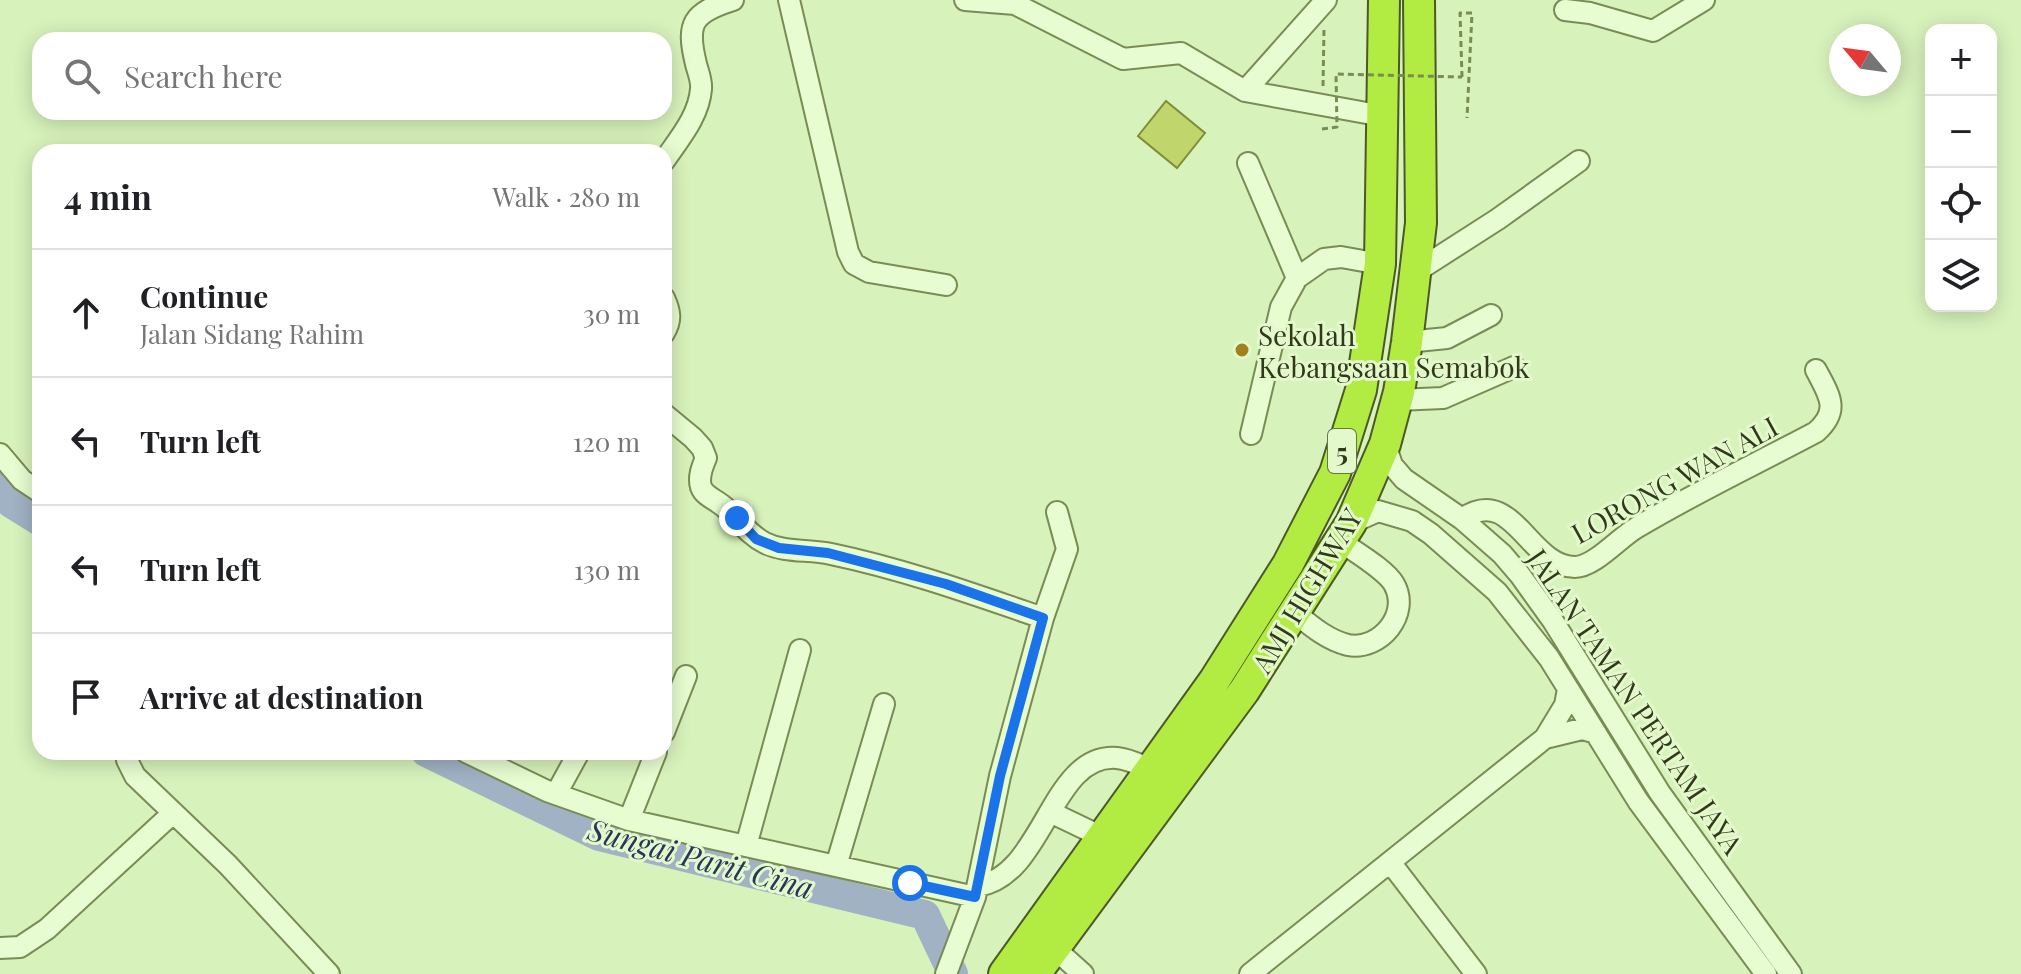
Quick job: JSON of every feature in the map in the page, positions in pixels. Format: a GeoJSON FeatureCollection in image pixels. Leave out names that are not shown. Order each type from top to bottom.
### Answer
{"type":"FeatureCollection","features":[{"type":"Feature","properties":{"kind":"highway","name":"AMJ HIGHWAY"},"geometry":{"type":"LineString","coordinates":[[1004,974],[1214,681],[1288,564],[1335,473],[1361,390],[1380,264],[1384,0]]}},
{"type":"Feature","properties":{"kind":"highway","name":"AMJ HIGHWAY"},"geometry":{"type":"LineString","coordinates":[[1035,974],[1244,691],[1346,532],[1385,444],[1397,400],[1407,342],[1421,223],[1419,0]]}},
{"type":"Feature","properties":{"kind":"highway"},"geometry":{"type":"LineString","coordinates":[[984,974],[1100,836]]}},
{"type":"Feature","properties":{"kind":"highway"},"geometry":{"type":"LineString","coordinates":[[1067,968],[1130,847]]}},
{"type":"Feature","properties":{"kind":"street"},"geometry":{"type":"LineString","coordinates":[[672,149],[695,115],[702,87],[690,40],[691,27],[709,8],[733,0]]}},
{"type":"Feature","properties":{"kind":"street"},"geometry":{"type":"LineString","coordinates":[[789,0],[848,252],[854,264],[869,272],[946,285]]}},
{"type":"Feature","properties":{"kind":"street"},"geometry":{"type":"LineString","coordinates":[[965,0],[1015,4],[1123,59],[1181,53],[1245,91],[1383,116]]}},
{"type":"Feature","properties":{"kind":"street"},"geometry":{"type":"LineString","coordinates":[[1565,10],[1590,13],[1653,31],[1704,0]]}},
{"type":"Feature","properties":{"kind":"street"},"geometry":{"type":"LineString","coordinates":[[1245,91],[1325,9]]}},
{"type":"Feature","properties":{"kind":"street"},"geometry":{"type":"LineString","coordinates":[[1417,271],[1498,219],[1579,161]]}},
{"type":"Feature","properties":{"kind":"street"},"geometry":{"type":"LineString","coordinates":[[1248,163],[1297,278]]}},
{"type":"Feature","properties":{"kind":"street"},"geometry":{"type":"LineString","coordinates":[[1251,434],[1281,307],[1297,278],[1324,259],[1341,257],[1380,264]]}},
{"type":"Feature","properties":{"kind":"street"},"geometry":{"type":"LineString","coordinates":[[1407,342],[1447,338],[1491,315]]}},
{"type":"Feature","properties":{"kind":"street"},"geometry":{"type":"LineString","coordinates":[[1397,400],[1443,398],[1514,367]]}},
{"type":"Feature","properties":{"kind":"street","name":"LORONG WAN ALI"},"geometry":{"type":"LineString","coordinates":[[1462,519],[1479,510],[1506,516],[1547,558],[1571,567],[1592,562],[1636,528],[1816,432],[1827,422],[1831,411],[1830,398],[1816,370]]}},
{"type":"Feature","properties":{"kind":"street"},"geometry":{"type":"LineString","coordinates":[[672,421],[702,448],[706,458],[700,484],[704,493],[725,507],[747,531],[767,544],[828,553],[946,584],[1043,618]]}},
{"type":"Feature","properties":{"kind":"street","name":"JALAN TAMAN PERTAM JAYA"},"geometry":{"type":"LineString","coordinates":[[1385,444],[1392,465],[1404,479],[1462,519],[1502,554],[1520,575],[1553,621],[1660,793],[1791,974]]}},
{"type":"Feature","properties":{"kind":"street"},"geometry":{"type":"LineString","coordinates":[[0,454],[22,480],[32,487]]}},
{"type":"Feature","properties":{"kind":"street","name":"JALAN TAMAN PERTAM JAYA"},"geometry":{"type":"LineString","coordinates":[[1346,532],[1378,511],[1412,521],[1497,592],[1549,658],[1638,801],[1766,974]]}},
{"type":"Feature","properties":{"kind":"street"},"geometry":{"type":"LineString","coordinates":[[946,974],[976,892],[1000,776],[1043,618],[1067,549],[1057,512]]}},
{"type":"Feature","properties":{"kind":"street"},"geometry":{"type":"LineString","coordinates":[[1294,612],[1322,633],[1350,645],[1373,641],[1392,625],[1399,604],[1394,583],[1346,532]]}},
{"type":"Feature","properties":{"kind":"street"},"geometry":{"type":"LineString","coordinates":[[746,846],[800,650]]}},
{"type":"Feature","properties":{"kind":"street"},"geometry":{"type":"LineString","coordinates":[[672,712],[686,676]]}},
{"type":"Feature","properties":{"kind":"street"},"geometry":{"type":"LineString","coordinates":[[1250,974],[1545,738],[1565,705],[1568,689]]}},
{"type":"Feature","properties":{"kind":"street"},"geometry":{"type":"LineString","coordinates":[[836,866],[884,704]]}},
{"type":"Feature","properties":{"kind":"street"},"geometry":{"type":"LineString","coordinates":[[1545,738],[1582,729],[1596,733]]}},
{"type":"Feature","properties":{"kind":"street"},"geometry":{"type":"LineString","coordinates":[[497,760],[556,794],[629,820],[836,866],[976,892],[1001,878],[1014,866],[1081,770],[1098,760],[1115,757],[1152,770]]}},
{"type":"Feature","properties":{"kind":"street"},"geometry":{"type":"LineString","coordinates":[[127,760],[135,776],[228,865],[329,974]]}},
{"type":"Feature","properties":{"kind":"street"},"geometry":{"type":"LineString","coordinates":[[556,794],[575,760]]}},
{"type":"Feature","properties":{"kind":"street"},"geometry":{"type":"LineString","coordinates":[[629,820],[653,760]]}},
{"type":"Feature","properties":{"kind":"street"},"geometry":{"type":"LineString","coordinates":[[1050,812],[1100,836]]}},
{"type":"Feature","properties":{"kind":"street"},"geometry":{"type":"LineString","coordinates":[[0,948],[20,947],[47,929],[173,813]]}},
{"type":"Feature","properties":{"kind":"street"},"geometry":{"type":"LineString","coordinates":[[1390,862],[1476,974]]}},
{"type":"Feature","properties":{"kind":"path"},"geometry":{"type":"LineString","coordinates":[[1325,9],[1322,129],[1337,127],[1336,74],[1462,77],[1460,13],[1472,13],[1467,118]]}},
{"type":"Feature","properties":{"kind":"building"},"geometry":{"type":"Polygon","coordinates":[[[1166,101],[1205,133],[1177,168],[1138,136],[1166,101]]]}},
{"type":"Feature","properties":{"kind":"waterway","name":"Sungai Parit Cina"},"geometry":{"type":"LineString","coordinates":[[0,483],[11,503],[32,516]]}},
{"type":"Feature","properties":{"kind":"waterway","name":"Sungai Parit Cina"},"geometry":{"type":"LineString","coordinates":[[442,760],[599,836],[925,915],[953,974]]}},
{"type":"Feature","properties":{"kind":"place","name":"Sekolah Kebangsaan Semabok"},"geometry":{"type":"Point","coordinates":[1242,350]}},
{"type":"Feature","properties":{"kind":"route"},"geometry":{"type":"LineString","coordinates":[[737,518],[756,539],[779,548],[828,553],[946,584],[1043,618],[1000,776],[975,897],[910,883]]}}]}
